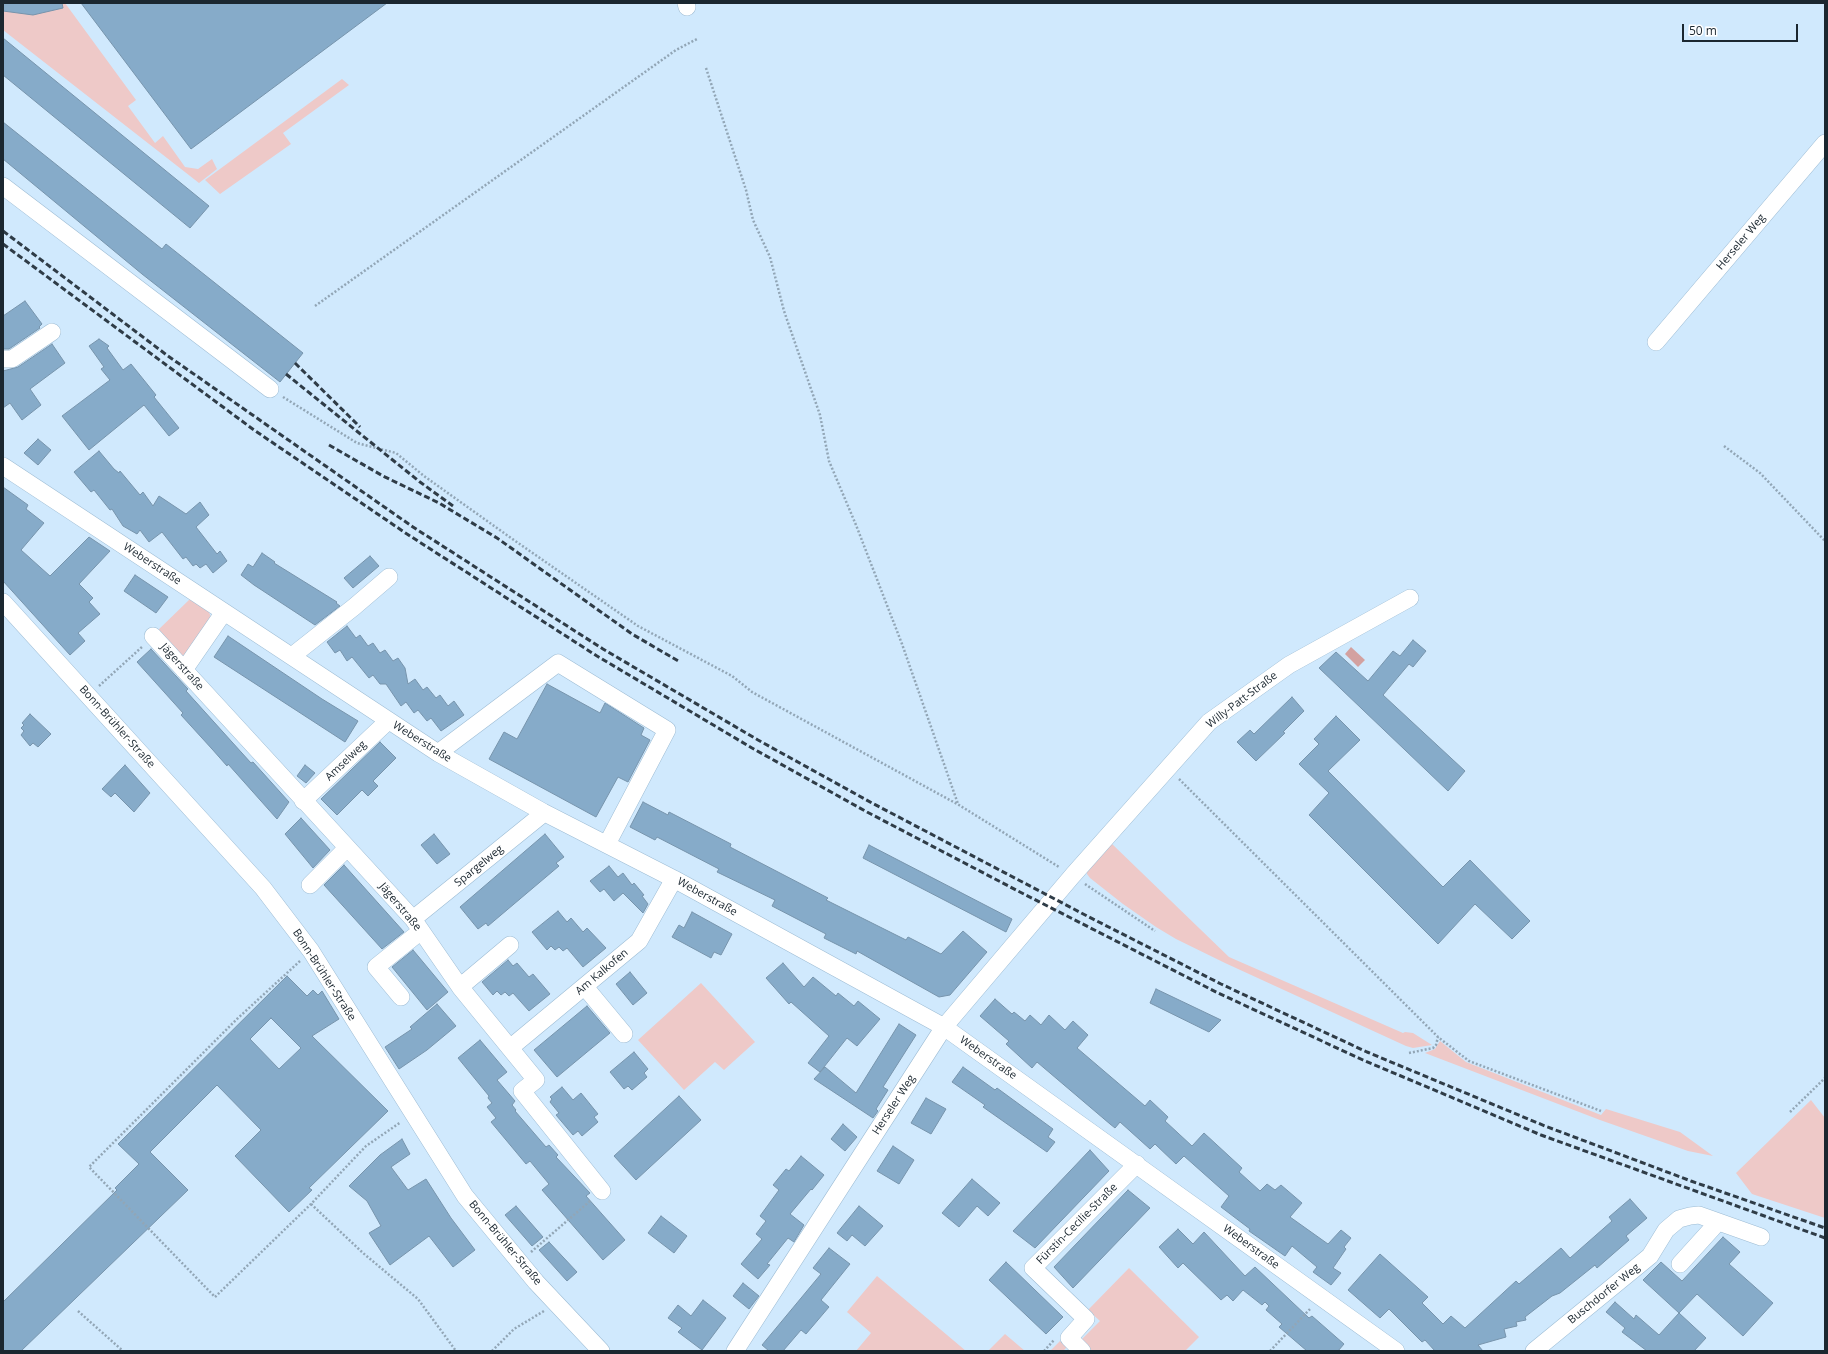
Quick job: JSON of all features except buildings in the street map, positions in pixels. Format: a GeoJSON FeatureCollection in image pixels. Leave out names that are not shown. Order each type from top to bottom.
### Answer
{"type":"FeatureCollection","features":[{"type":"Feature","properties":{"kind":"street","name":"Herseler Weg"},"geometry":{"type":"LineString","coordinates":[[1656,342],[1825,143]]}},
{"type":"Feature","properties":{"kind":"street"},"geometry":{"type":"LineString","coordinates":[[3,186],[270,389]]}},
{"type":"Feature","properties":{"kind":"street"},"geometry":{"type":"LineString","coordinates":[[3,359],[12,359],[52,332]]}},
{"type":"Feature","properties":{"kind":"street","name":"Weberstraße"},"geometry":{"type":"LineString","coordinates":[[3,466],[438,753],[544,813],[674,879],[944,1027],[1396,1351]]}},
{"type":"Feature","properties":{"kind":"street"},"geometry":{"type":"LineString","coordinates":[[292,656],[389,577]]}},
{"type":"Feature","properties":{"kind":"street","name":"Willy-Patt-Straße"},"geometry":{"type":"LineString","coordinates":[[1073,875],[1169,769],[1209,722],[1289,665],[1410,598]]}},
{"type":"Feature","properties":{"kind":"street","name":"Bonn-Brühler-Straße"},"geometry":{"type":"LineString","coordinates":[[3,602],[263,888],[311,952],[465,1196],[520,1264],[547,1308],[598,1349]]}},
{"type":"Feature","properties":{"kind":"street"},"geometry":{"type":"LineString","coordinates":[[184,670],[224,612]]}},
{"type":"Feature","properties":{"kind":"street","name":"Jägerstraße"},"geometry":{"type":"LineString","coordinates":[[153,636],[417,925],[460,987],[536,1080],[522,1091],[597,1195]]}},
{"type":"Feature","properties":{"kind":"street"},"geometry":{"type":"LineString","coordinates":[[438,753],[558,663],[667,730],[607,844]]}},
{"type":"Feature","properties":{"kind":"street","name":"Amselweg"},"geometry":{"type":"LineString","coordinates":[[304,801],[388,721]]}},
{"type":"Feature","properties":{"kind":"street","name":"Spargelweg"},"geometry":{"type":"LineString","coordinates":[[401,997],[376,967],[417,925],[544,813]]}},
{"type":"Feature","properties":{"kind":"street"},"geometry":{"type":"LineString","coordinates":[[310,885],[347,848]]}},
{"type":"Feature","properties":{"kind":"street","name":"Herseler Weg"},"geometry":{"type":"LineString","coordinates":[[736,1351],[944,1027],[1073,875]]}},
{"type":"Feature","properties":{"kind":"street","name":"Am Kalkofen"},"geometry":{"type":"LineString","coordinates":[[510,1048],[639,941],[674,879]]}},
{"type":"Feature","properties":{"kind":"street"},"geometry":{"type":"LineString","coordinates":[[460,987],[510,945]]}},
{"type":"Feature","properties":{"kind":"street"},"geometry":{"type":"LineString","coordinates":[[585,987],[624,1034]]}},
{"type":"Feature","properties":{"kind":"street","name":"Fürstin-Cecilie-Straße"},"geometry":{"type":"LineString","coordinates":[[1082,1351],[1069,1338],[1086,1319],[1033,1268],[1136,1164]]}},
{"type":"Feature","properties":{"kind":"street","name":"Buschdorfer Weg"},"geometry":{"type":"LineString","coordinates":[[1534,1351],[1650,1256],[1666,1230],[1679,1220],[1690,1216],[1699,1215],[1718,1222]]}},
{"type":"Feature","properties":{"kind":"street"},"geometry":{"type":"LineString","coordinates":[[1680,1264],[1718,1222],[1761,1237]]}},
{"type":"Feature","properties":{"kind":"path"},"geometry":{"type":"LineString","coordinates":[[315,306],[676,50],[697,39]]}},
{"type":"Feature","properties":{"kind":"path"},"geometry":{"type":"LineString","coordinates":[[706,68],[746,190],[753,220],[770,257],[784,311],[820,415],[829,461],[902,644],[959,805]]}},
{"type":"Feature","properties":{"kind":"path"},"geometry":{"type":"LineString","coordinates":[[270,389],[357,443],[396,453],[424,476],[492,525],[638,626],[732,676],[752,692],[959,805],[1073,875],[1116,906],[1155,931]]}},
{"type":"Feature","properties":{"kind":"path"},"geometry":{"type":"LineString","coordinates":[[1724,446],[1760,473],[1825,541]]}},
{"type":"Feature","properties":{"kind":"path"},"geometry":{"type":"LineString","coordinates":[[88,696],[153,636]]}},
{"type":"Feature","properties":{"kind":"path"},"geometry":{"type":"LineString","coordinates":[[1169,769],[1438,1037],[1469,1061],[1601,1111]]}},
{"type":"Feature","properties":{"kind":"path"},"geometry":{"type":"LineString","coordinates":[[311,952],[237,1019],[89,1167],[215,1297],[311,1204],[366,1146],[413,1114]]}},
{"type":"Feature","properties":{"kind":"path"},"geometry":{"type":"LineString","coordinates":[[1409,1053],[1432,1048],[1436,1045],[1438,1037]]}},
{"type":"Feature","properties":{"kind":"path"},"geometry":{"type":"LineString","coordinates":[[1790,1112],[1825,1078]]}},
{"type":"Feature","properties":{"kind":"path"},"geometry":{"type":"LineString","coordinates":[[537,1247],[597,1195]]}},
{"type":"Feature","properties":{"kind":"path"},"geometry":{"type":"LineString","coordinates":[[311,1204],[363,1253],[418,1299],[456,1351]]}},
{"type":"Feature","properties":{"kind":"path"},"geometry":{"type":"LineString","coordinates":[[1270,1351],[1321,1297]]}},
{"type":"Feature","properties":{"kind":"path"},"geometry":{"type":"LineString","coordinates":[[492,1351],[514,1329],[547,1308]]}},
{"type":"Feature","properties":{"kind":"path"},"geometry":{"type":"LineString","coordinates":[[78,1311],[123,1351]]}},
{"type":"Feature","properties":{"kind":"shaded area"},"geometry":{"type":"Polygon","coordinates":[[[3,3],[65,3],[136,100],[128,106],[155,143],[163,136],[185,167],[198,169],[212,159],[217,169],[199,183],[3,30],[3,3]]]}},
{"type":"Feature","properties":{"kind":"shaded area"},"geometry":{"type":"Polygon","coordinates":[[[342,79],[349,85],[283,133],[291,144],[220,194],[205,180],[342,79]]]}},
{"type":"Feature","properties":{"kind":"shaded area"},"geometry":{"type":"Polygon","coordinates":[[[190,599],[208,610],[211,617],[181,661],[155,633],[190,599]]]}},
{"type":"Feature","properties":{"kind":"shaded area"},"geometry":{"type":"Polygon","coordinates":[[[1351,647],[1365,660],[1358,667],[1345,654],[1351,647]]]}},
{"type":"Feature","properties":{"kind":"shaded area"},"geometry":{"type":"Polygon","coordinates":[[[1111,843],[1229,957],[1403,1033],[1413,1033],[1432,1045],[1413,1048],[1406,1046],[1225,963],[1176,939],[1156,927],[1123,904],[1087,874],[1087,870],[1111,843]]]}},
{"type":"Feature","properties":{"kind":"shaded area"},"geometry":{"type":"Polygon","coordinates":[[[701,983],[755,1042],[724,1070],[715,1062],[684,1090],[638,1040],[701,983]]]}},
{"type":"Feature","properties":{"kind":"shaded area"},"geometry":{"type":"Polygon","coordinates":[[[1440,1041],[1466,1062],[1601,1115],[1606,1109],[1680,1132],[1713,1156],[1688,1151],[1600,1120],[1425,1053],[1435,1049],[1440,1041]]]}},
{"type":"Feature","properties":{"kind":"shaded area"},"geometry":{"type":"Polygon","coordinates":[[[1811,1100],[1825,1118],[1825,1218],[1752,1194],[1736,1173],[1811,1100]]]}},
{"type":"Feature","properties":{"kind":"shaded area"},"geometry":{"type":"Polygon","coordinates":[[[1129,1268],[1199,1337],[1185,1351],[1089,1351],[1079,1342],[1100,1321],[1088,1310],[1129,1268]]]}},
{"type":"Feature","properties":{"kind":"shaded area"},"geometry":{"type":"Polygon","coordinates":[[[877,1276],[966,1351],[856,1351],[871,1333],[847,1312],[877,1276]]]}},
{"type":"Feature","properties":{"kind":"shaded area"},"geometry":{"type":"Polygon","coordinates":[[[1005,1334],[1025,1351],[988,1351],[1005,1334]]]}},
{"type":"Feature","properties":{"kind":"shaded area"},"geometry":{"type":"Polygon","coordinates":[[[1060,1341],[1067,1347],[1063,1351],[1050,1351],[1060,1341]]]}},
{"type":"Feature","properties":{"kind":"railway"},"geometry":{"type":"LineString","coordinates":[[3,231],[168,356],[413,527],[603,649],[758,740],[872,803],[1089,917],[1221,984],[1367,1052],[1545,1126],[1691,1181],[1825,1228]]}},
{"type":"Feature","properties":{"kind":"railway"},"geometry":{"type":"LineString","coordinates":[[3,244],[254,430],[407,534],[597,656],[752,748],[867,812],[1218,993],[1363,1060],[1541,1135],[1825,1238]]}},
{"type":"Feature","properties":{"kind":"railway"},"geometry":{"type":"LineString","coordinates":[[295,363],[360,427]]}},
{"type":"Feature","properties":{"kind":"railway"},"geometry":{"type":"LineString","coordinates":[[286,374],[420,482],[453,506]]}},
{"type":"Feature","properties":{"kind":"railway"},"geometry":{"type":"LineString","coordinates":[[329,445],[383,476],[439,503],[497,538],[632,634],[680,662]]}}]}
